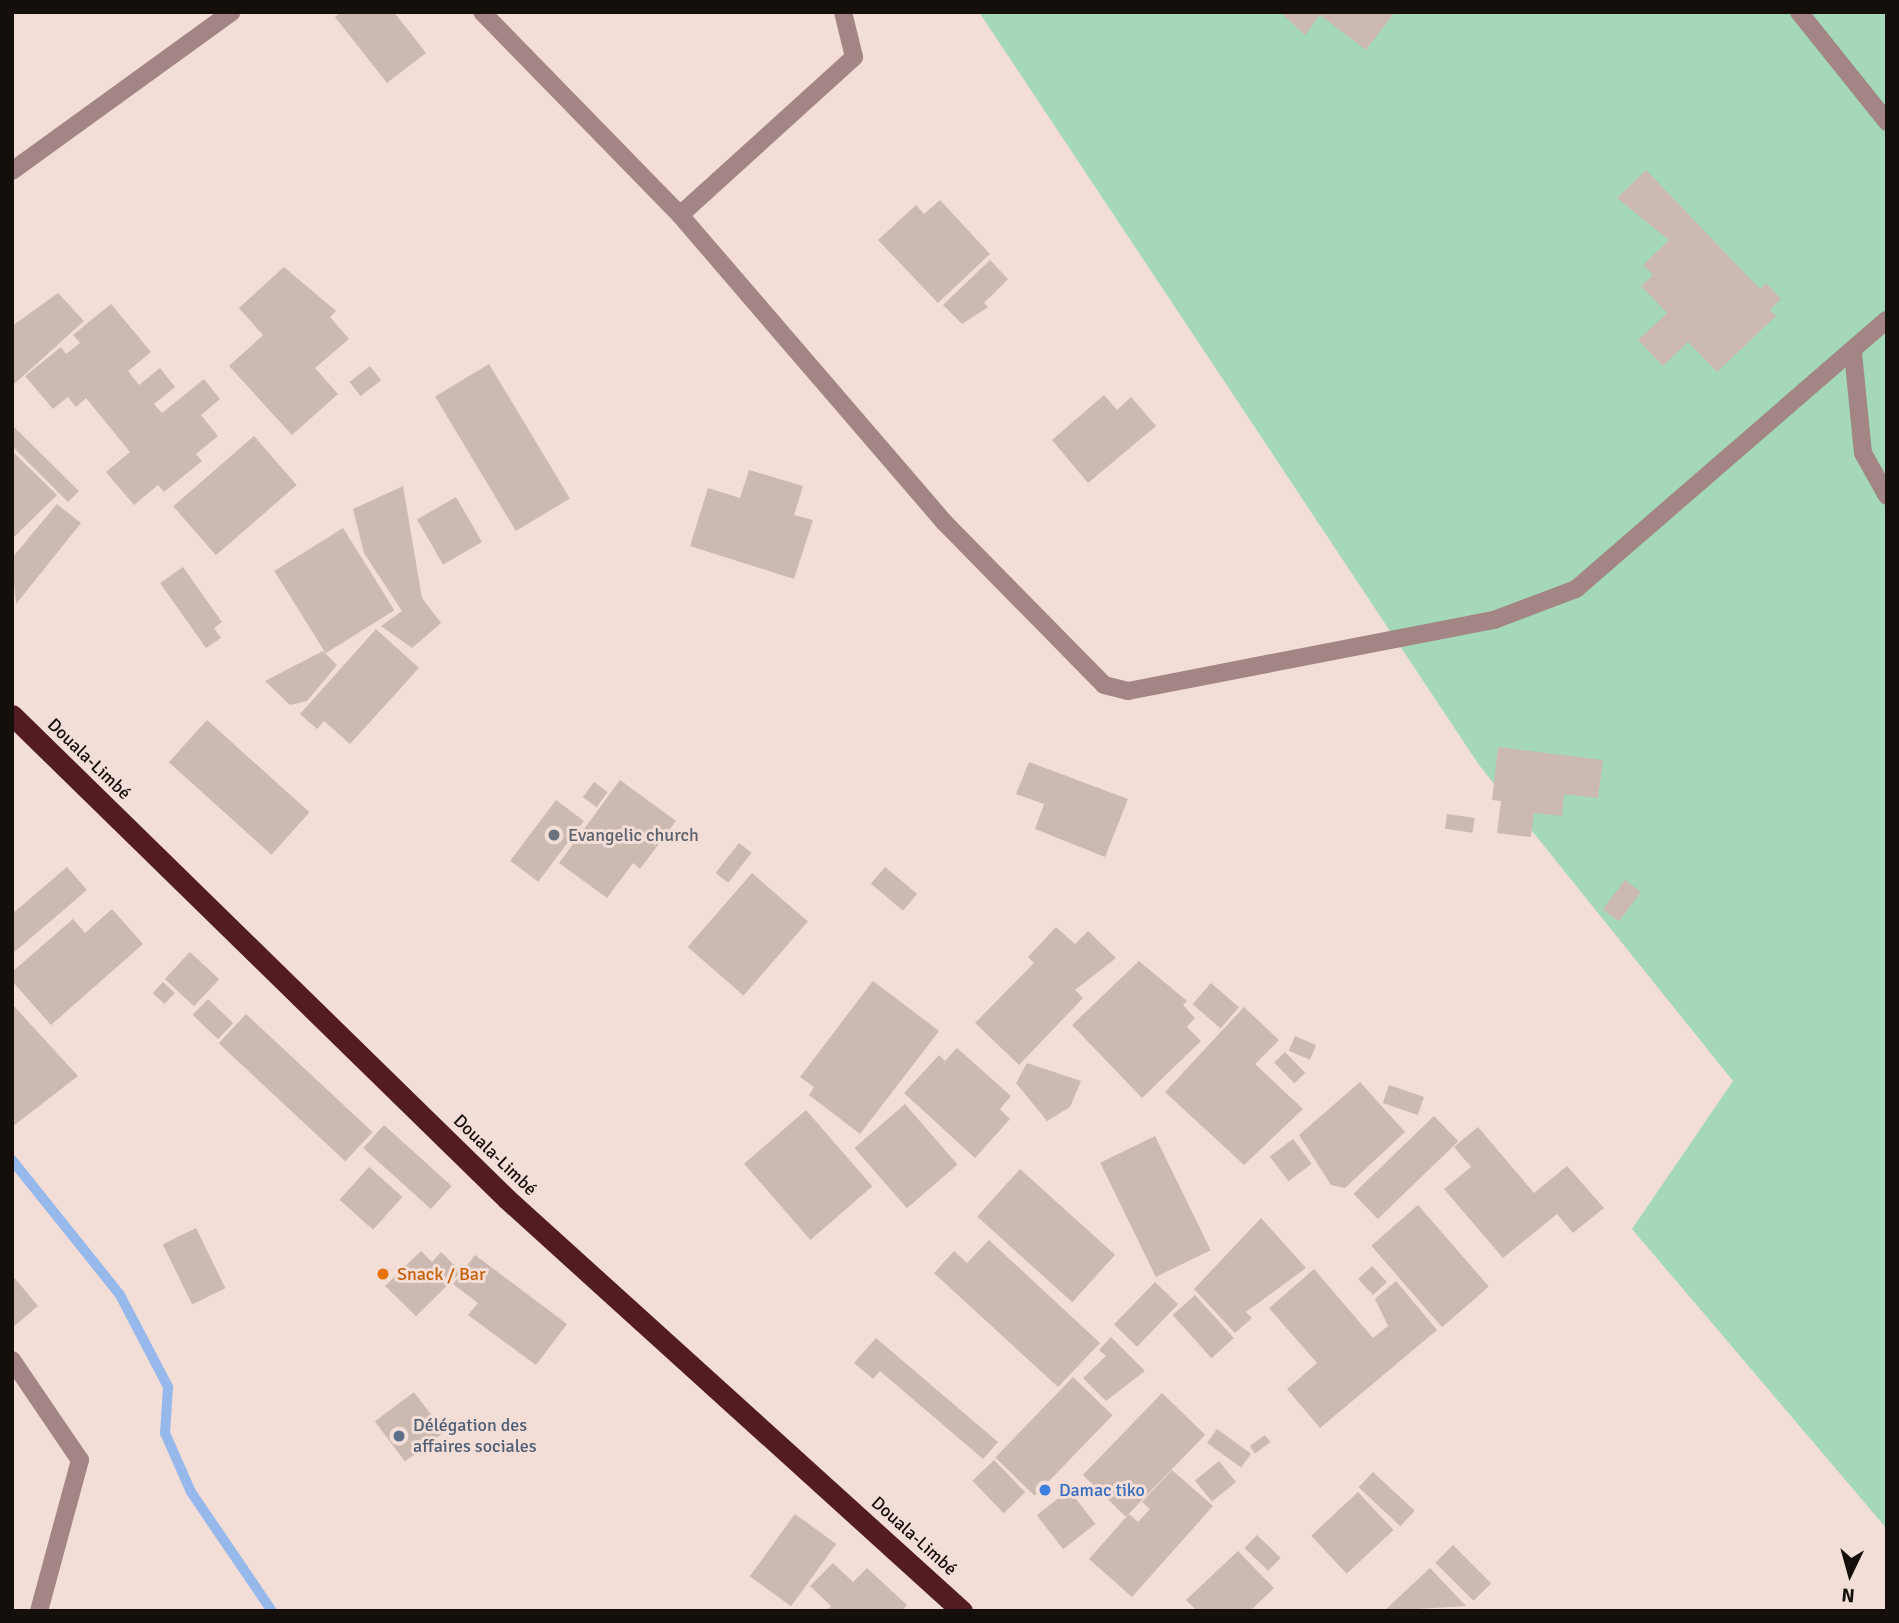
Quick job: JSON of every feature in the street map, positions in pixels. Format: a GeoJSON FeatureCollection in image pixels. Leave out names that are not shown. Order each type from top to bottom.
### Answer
{"type":"FeatureCollection","features":[{"type":"Feature","properties":{"kind":"highway","name":"Douala-Limbé"},"geometry":{"type":"LineString","coordinates":[[12,715],[507,1199],[962,1611]]}},
{"type":"Feature","properties":{"kind":"street"},"geometry":{"type":"LineString","coordinates":[[12,171],[232,12]]}},
{"type":"Feature","properties":{"kind":"street"},"geometry":{"type":"LineString","coordinates":[[482,12],[680,215],[944,522],[1104,685],[1128,691],[1494,621],[1576,589],[1853,353],[1887,320]]}},
{"type":"Feature","properties":{"kind":"street"},"geometry":{"type":"LineString","coordinates":[[680,215],[854,57],[843,12]]}},
{"type":"Feature","properties":{"kind":"street"},"geometry":{"type":"LineString","coordinates":[[1799,12],[1887,122]]}},
{"type":"Feature","properties":{"kind":"street"},"geometry":{"type":"LineString","coordinates":[[1853,353],[1863,453],[1887,496]]}},
{"type":"Feature","properties":{"kind":"street"},"geometry":{"type":"LineString","coordinates":[[12,1360],[80,1460],[39,1611]]}},
{"type":"Feature","properties":{"kind":"green space"},"geometry":{"type":"Polygon","coordinates":[[[979,12],[1887,12],[1887,1529],[1632,1229],[1733,1081],[1479,765],[979,12]]]}},
{"type":"Feature","properties":{"kind":"building"},"geometry":{"type":"Polygon","coordinates":[[[341,12],[394,12],[426,53],[387,83],[335,17],[341,12]]]}},
{"type":"Feature","properties":{"kind":"building"},"geometry":{"type":"Polygon","coordinates":[[[1280,12],[1395,12],[1366,50],[1320,15],[1305,35],[1280,12]]]}},
{"type":"Feature","properties":{"kind":"building"},"geometry":{"type":"Polygon","coordinates":[[[1646,170],[1760,289],[1766,283],[1781,299],[1770,310],[1776,316],[1717,372],[1688,342],[1663,366],[1638,340],[1667,313],[1641,286],[1653,275],[1643,265],[1669,240],[1617,198],[1646,170]]]}},
{"type":"Feature","properties":{"kind":"building"},"geometry":{"type":"Polygon","coordinates":[[[940,200],[990,254],[938,303],[878,240],[916,205],[924,214],[940,200]]]}},
{"type":"Feature","properties":{"kind":"building"},"geometry":{"type":"Polygon","coordinates":[[[990,260],[1008,279],[984,303],[988,307],[962,324],[943,305],[990,260]]]}},
{"type":"Feature","properties":{"kind":"building"},"geometry":{"type":"Polygon","coordinates":[[[284,267],[336,311],[330,317],[349,339],[315,368],[338,394],[292,435],[229,366],[263,335],[239,308],[284,267]]]}},
{"type":"Feature","properties":{"kind":"building"},"geometry":{"type":"Polygon","coordinates":[[[58,293],[84,321],[12,386],[12,326],[58,293]]]}},
{"type":"Feature","properties":{"kind":"building"},"geometry":{"type":"Polygon","coordinates":[[[111,304],[151,352],[128,371],[139,385],[160,368],[175,387],[154,404],[162,413],[204,379],[220,399],[201,415],[218,436],[196,454],[202,461],[164,492],[158,485],[134,505],[106,472],[130,452],[86,398],[76,407],[68,397],[53,409],[25,376],[61,347],[66,354],[80,343],[73,335],[111,304]]]}},
{"type":"Feature","properties":{"kind":"building"},"geometry":{"type":"Polygon","coordinates":[[[489,364],[570,499],[516,531],[435,396],[489,364]]]}},
{"type":"Feature","properties":{"kind":"building"},"geometry":{"type":"Polygon","coordinates":[[[370,366],[381,380],[361,396],[350,382],[370,366]]]}},
{"type":"Feature","properties":{"kind":"building"},"geometry":{"type":"Polygon","coordinates":[[[1104,395],[1117,410],[1131,397],[1156,426],[1088,483],[1052,440],[1104,395]]]}},
{"type":"Feature","properties":{"kind":"building"},"geometry":{"type":"Polygon","coordinates":[[[12,425],[79,491],[68,502],[12,446],[12,425]]]}},
{"type":"Feature","properties":{"kind":"building"},"geometry":{"type":"Polygon","coordinates":[[[254,436],[297,485],[216,555],[173,506],[254,436]]]}},
{"type":"Feature","properties":{"kind":"building"},"geometry":{"type":"Polygon","coordinates":[[[12,451],[57,495],[12,539],[12,451]]]}},
{"type":"Feature","properties":{"kind":"building"},"geometry":{"type":"Polygon","coordinates":[[[749,470],[803,486],[794,515],[813,520],[794,579],[690,546],[708,488],[740,498],[749,470]]]}},
{"type":"Feature","properties":{"kind":"building"},"geometry":{"type":"Polygon","coordinates":[[[403,486],[422,598],[441,623],[412,648],[381,626],[402,611],[364,553],[353,509],[403,486]]]}},
{"type":"Feature","properties":{"kind":"building"},"geometry":{"type":"Polygon","coordinates":[[[456,497],[482,542],[443,565],[417,520],[456,497]]]}},
{"type":"Feature","properties":{"kind":"building"},"geometry":{"type":"Polygon","coordinates":[[[57,504],[81,523],[16,604],[12,558],[57,504]]]}},
{"type":"Feature","properties":{"kind":"building"},"geometry":{"type":"Polygon","coordinates":[[[343,528],[394,610],[326,653],[274,571],[343,528]]]}},
{"type":"Feature","properties":{"kind":"building"},"geometry":{"type":"Polygon","coordinates":[[[183,567],[222,622],[214,628],[221,638],[206,648],[160,583],[183,567]]]}},
{"type":"Feature","properties":{"kind":"building"},"geometry":{"type":"Polygon","coordinates":[[[376,629],[419,668],[350,744],[324,721],[317,729],[300,714],[376,629]]]}},
{"type":"Feature","properties":{"kind":"building"},"geometry":{"type":"Polygon","coordinates":[[[323,651],[337,665],[307,701],[290,705],[265,681],[323,651]]]}},
{"type":"Feature","properties":{"kind":"building"},"geometry":{"type":"Polygon","coordinates":[[[207,720],[310,812],[271,855],[169,762],[207,720]]]}},
{"type":"Feature","properties":{"kind":"building"},"geometry":{"type":"Polygon","coordinates":[[[1498,747],[1603,760],[1598,798],[1564,794],[1562,816],[1534,813],[1531,837],[1497,833],[1501,801],[1492,800],[1498,747]]]}},
{"type":"Feature","properties":{"kind":"building"},"geometry":{"type":"Polygon","coordinates":[[[1029,762],[1128,799],[1105,857],[1035,829],[1044,804],[1016,794],[1029,762]]]}},
{"type":"Feature","properties":{"kind":"building"},"geometry":{"type":"Polygon","coordinates":[[[620,780],[676,821],[640,869],[633,863],[607,898],[559,863],[620,780]]]}},
{"type":"Feature","properties":{"kind":"building"},"geometry":{"type":"Polygon","coordinates":[[[594,782],[608,792],[597,807],[583,797],[594,782]]]}},
{"type":"Feature","properties":{"kind":"building"},"geometry":{"type":"Polygon","coordinates":[[[556,800],[584,821],[538,882],[510,861],[556,800]]]}},
{"type":"Feature","properties":{"kind":"building"},"geometry":{"type":"Polygon","coordinates":[[[1447,814],[1475,818],[1473,833],[1445,829],[1447,814]]]}},
{"type":"Feature","properties":{"kind":"building"},"geometry":{"type":"Polygon","coordinates":[[[739,843],[752,853],[728,883],[716,873],[739,843]]]}},
{"type":"Feature","properties":{"kind":"building"},"geometry":{"type":"Polygon","coordinates":[[[67,867],[87,890],[12,954],[12,914],[67,867]]]}},
{"type":"Feature","properties":{"kind":"building"},"geometry":{"type":"Polygon","coordinates":[[[885,867],[917,894],[903,911],[871,884],[885,867]]]}},
{"type":"Feature","properties":{"kind":"building"},"geometry":{"type":"Polygon","coordinates":[[[752,873],[808,922],[744,996],[688,947],[752,873]]]}},
{"type":"Feature","properties":{"kind":"building"},"geometry":{"type":"Polygon","coordinates":[[[1625,880],[1641,892],[1619,922],[1603,910],[1625,880]]]}},
{"type":"Feature","properties":{"kind":"building"},"geometry":{"type":"Polygon","coordinates":[[[112,909],[143,944],[51,1025],[12,981],[12,972],[73,919],[85,933],[112,909]]]}},
{"type":"Feature","properties":{"kind":"building"},"geometry":{"type":"Polygon","coordinates":[[[1056,927],[1075,944],[1088,931],[1116,958],[1075,990],[1083,998],[1019,1065],[975,1023],[1034,963],[1028,957],[1056,927]]]}},
{"type":"Feature","properties":{"kind":"building"},"geometry":{"type":"Polygon","coordinates":[[[190,952],[219,979],[194,1006],[165,979],[190,952]]]}},
{"type":"Feature","properties":{"kind":"building"},"geometry":{"type":"Polygon","coordinates":[[[1139,961],[1187,1001],[1183,1005],[1195,1018],[1187,1027],[1201,1041],[1142,1098],[1072,1025],[1139,961]]]}},
{"type":"Feature","properties":{"kind":"building"},"geometry":{"type":"Polygon","coordinates":[[[873,981],[939,1031],[860,1134],[809,1095],[814,1087],[800,1077],[873,981]]]}},
{"type":"Feature","properties":{"kind":"building"},"geometry":{"type":"Polygon","coordinates":[[[163,982],[175,993],[164,1004],[153,993],[163,982]]]}},
{"type":"Feature","properties":{"kind":"building"},"geometry":{"type":"Polygon","coordinates":[[[1211,983],[1239,1007],[1221,1028],[1193,1004],[1211,983]]]}},
{"type":"Feature","properties":{"kind":"building"},"geometry":{"type":"Polygon","coordinates":[[[208,999],[233,1023],[218,1039],[193,1015],[208,999]]]}},
{"type":"Feature","properties":{"kind":"building"},"geometry":{"type":"Polygon","coordinates":[[[12,1004],[78,1076],[12,1127],[12,1004]]]}},
{"type":"Feature","properties":{"kind":"building"},"geometry":{"type":"Polygon","coordinates":[[[1244,1007],[1279,1040],[1255,1064],[1303,1109],[1244,1165],[1165,1092],[1244,1007]]]}},
{"type":"Feature","properties":{"kind":"building"},"geometry":{"type":"Polygon","coordinates":[[[246,1014],[373,1132],[345,1161],[219,1043],[246,1014]]]}},
{"type":"Feature","properties":{"kind":"building"},"geometry":{"type":"Polygon","coordinates":[[[1295,1036],[1316,1045],[1310,1060],[1289,1051],[1295,1036]]]}},
{"type":"Feature","properties":{"kind":"building"},"geometry":{"type":"Polygon","coordinates":[[[957,1048],[1011,1096],[1000,1109],[1010,1119],[975,1158],[904,1093],[939,1055],[945,1061],[957,1048]]]}},
{"type":"Feature","properties":{"kind":"building"},"geometry":{"type":"Polygon","coordinates":[[[1285,1052],[1305,1073],[1294,1083],[1274,1062],[1285,1052]]]}},
{"type":"Feature","properties":{"kind":"building"},"geometry":{"type":"Polygon","coordinates":[[[1027,1063],[1081,1081],[1070,1107],[1047,1121],[1016,1083],[1027,1063]]]}},
{"type":"Feature","properties":{"kind":"building"},"geometry":{"type":"Polygon","coordinates":[[[1360,1082],[1405,1132],[1345,1188],[1331,1185],[1299,1135],[1360,1082]]]}},
{"type":"Feature","properties":{"kind":"building"},"geometry":{"type":"Polygon","coordinates":[[[1389,1085],[1424,1097],[1418,1115],[1383,1103],[1389,1085]]]}},
{"type":"Feature","properties":{"kind":"building"},"geometry":{"type":"Polygon","coordinates":[[[905,1104],[957,1164],[907,1208],[854,1148],[905,1104]]]}},
{"type":"Feature","properties":{"kind":"building"},"geometry":{"type":"Polygon","coordinates":[[[806,1110],[872,1186],[810,1240],[744,1164],[806,1110]]]}},
{"type":"Feature","properties":{"kind":"building"},"geometry":{"type":"Polygon","coordinates":[[[1434,1116],[1458,1141],[1378,1219],[1353,1194],[1434,1116]]]}},
{"type":"Feature","properties":{"kind":"building"},"geometry":{"type":"Polygon","coordinates":[[[384,1125],[452,1186],[431,1209],[363,1148],[384,1125]]]}},
{"type":"Feature","properties":{"kind":"building"},"geometry":{"type":"Polygon","coordinates":[[[1478,1127],[1534,1193],[1567,1166],[1604,1208],[1573,1233],[1557,1214],[1503,1258],[1444,1189],[1471,1167],[1454,1147],[1478,1127]]]}},
{"type":"Feature","properties":{"kind":"building"},"geometry":{"type":"Polygon","coordinates":[[[1155,1136],[1211,1250],[1156,1277],[1100,1163],[1155,1136]]]}},
{"type":"Feature","properties":{"kind":"building"},"geometry":{"type":"Polygon","coordinates":[[[1293,1139],[1312,1164],[1288,1181],[1270,1156],[1293,1139]]]}},
{"type":"Feature","properties":{"kind":"building"},"geometry":{"type":"Polygon","coordinates":[[[369,1167],[402,1197],[373,1230],[340,1200],[369,1167]]]}},
{"type":"Feature","properties":{"kind":"building"},"geometry":{"type":"Polygon","coordinates":[[[1020,1169],[1115,1255],[1072,1302],[977,1217],[1020,1169]]]}},
{"type":"Feature","properties":{"kind":"building"},"geometry":{"type":"Polygon","coordinates":[[[1418,1205],[1489,1287],[1442,1327],[1371,1246],[1418,1205]]]}},
{"type":"Feature","properties":{"kind":"building"},"geometry":{"type":"Polygon","coordinates":[[[1261,1218],[1306,1268],[1246,1312],[1252,1318],[1235,1333],[1194,1289],[1261,1218]]]}},
{"type":"Feature","properties":{"kind":"building"},"geometry":{"type":"Polygon","coordinates":[[[196,1228],[225,1288],[192,1304],[163,1244],[196,1228]]]}},
{"type":"Feature","properties":{"kind":"building"},"geometry":{"type":"Polygon","coordinates":[[[989,1240],[1100,1343],[1058,1387],[934,1273],[954,1251],[967,1263],[989,1240]]]}},
{"type":"Feature","properties":{"kind":"building"},"geometry":{"type":"Polygon","coordinates":[[[421,1251],[432,1262],[441,1252],[461,1272],[416,1316],[385,1286],[421,1251]]]}},
{"type":"Feature","properties":{"kind":"building"},"geometry":{"type":"Polygon","coordinates":[[[475,1255],[567,1324],[536,1365],[468,1315],[478,1303],[453,1284],[475,1255]]]}},
{"type":"Feature","properties":{"kind":"building"},"geometry":{"type":"Polygon","coordinates":[[[1372,1266],[1387,1282],[1373,1295],[1358,1279],[1372,1266]]]}},
{"type":"Feature","properties":{"kind":"building"},"geometry":{"type":"Polygon","coordinates":[[[1314,1269],[1373,1338],[1388,1326],[1375,1299],[1396,1281],[1437,1330],[1320,1428],[1287,1389],[1317,1363],[1269,1308],[1314,1269]]]}},
{"type":"Feature","properties":{"kind":"building"},"geometry":{"type":"Polygon","coordinates":[[[12,1275],[38,1306],[12,1328],[12,1275]]]}},
{"type":"Feature","properties":{"kind":"building"},"geometry":{"type":"Polygon","coordinates":[[[1155,1282],[1178,1304],[1137,1347],[1114,1324],[1155,1282]]]}},
{"type":"Feature","properties":{"kind":"building"},"geometry":{"type":"Polygon","coordinates":[[[1195,1295],[1234,1338],[1212,1358],[1173,1315],[1195,1295]]]}},
{"type":"Feature","properties":{"kind":"building"},"geometry":{"type":"Polygon","coordinates":[[[1111,1337],[1145,1371],[1106,1401],[1083,1378],[1106,1356],[1099,1350],[1111,1337]]]}},
{"type":"Feature","properties":{"kind":"building"},"geometry":{"type":"Polygon","coordinates":[[[876,1338],[998,1442],[983,1459],[880,1371],[873,1379],[854,1363],[876,1338]]]}},
{"type":"Feature","properties":{"kind":"building"},"geometry":{"type":"Polygon","coordinates":[[[1073,1377],[1113,1415],[1035,1496],[995,1458],[1073,1377]]]}},
{"type":"Feature","properties":{"kind":"building"},"geometry":{"type":"Polygon","coordinates":[[[414,1392],[444,1432],[405,1461],[375,1421],[414,1392]]]}},
{"type":"Feature","properties":{"kind":"building"},"geometry":{"type":"Polygon","coordinates":[[[1162,1393],[1205,1435],[1126,1517],[1083,1475],[1162,1393]]]}},
{"type":"Feature","properties":{"kind":"building"},"geometry":{"type":"Polygon","coordinates":[[[1217,1429],[1251,1454],[1241,1467],[1207,1443],[1217,1429]]]}},
{"type":"Feature","properties":{"kind":"building"},"geometry":{"type":"Polygon","coordinates":[[[1265,1435],[1270,1442],[1255,1453],[1250,1446],[1265,1435]]]}},
{"type":"Feature","properties":{"kind":"building"},"geometry":{"type":"Polygon","coordinates":[[[994,1460],[1025,1492],[1004,1513],[972,1481],[994,1460]]]}},
{"type":"Feature","properties":{"kind":"building"},"geometry":{"type":"Polygon","coordinates":[[[1219,1461],[1236,1482],[1212,1501],[1195,1481],[1219,1461]]]}},
{"type":"Feature","properties":{"kind":"building"},"geometry":{"type":"Polygon","coordinates":[[[1172,1470],[1213,1506],[1132,1597],[1089,1559],[1129,1514],[1138,1522],[1150,1509],[1142,1502],[1172,1470]]]}},
{"type":"Feature","properties":{"kind":"building"},"geometry":{"type":"Polygon","coordinates":[[[1373,1472],[1415,1511],[1400,1526],[1359,1487],[1373,1472]]]}},
{"type":"Feature","properties":{"kind":"building"},"geometry":{"type":"Polygon","coordinates":[[[1069,1490],[1095,1524],[1063,1549],[1037,1515],[1069,1490]]]}},
{"type":"Feature","properties":{"kind":"building"},"geometry":{"type":"Polygon","coordinates":[[[1358,1492],[1393,1530],[1347,1574],[1311,1536],[1358,1492]]]}},
{"type":"Feature","properties":{"kind":"building"},"geometry":{"type":"Polygon","coordinates":[[[795,1514],[836,1544],[791,1606],[750,1576],[795,1514]]]}},
{"type":"Feature","properties":{"kind":"building"},"geometry":{"type":"Polygon","coordinates":[[[1257,1535],[1281,1558],[1268,1571],[1244,1548],[1257,1535]]]}},
{"type":"Feature","properties":{"kind":"building"},"geometry":{"type":"Polygon","coordinates":[[[1453,1545],[1491,1583],[1474,1601],[1435,1563],[1453,1545]]]}},
{"type":"Feature","properties":{"kind":"building"},"geometry":{"type":"Polygon","coordinates":[[[1238,1551],[1274,1588],[1250,1611],[1197,1611],[1186,1600],[1238,1551]]]}},
{"type":"Feature","properties":{"kind":"building"},"geometry":{"type":"Polygon","coordinates":[[[833,1563],[853,1582],[867,1568],[907,1605],[902,1611],[826,1611],[831,1606],[810,1586],[833,1563]]]}},
{"type":"Feature","properties":{"kind":"building"},"geometry":{"type":"Polygon","coordinates":[[[1430,1568],[1466,1606],[1384,1611],[1430,1568]]]}},
{"type":"Feature","properties":{"kind":"waterway"},"geometry":{"type":"LineString","coordinates":[[12,1160],[120,1295],[168,1387],[165,1433],[191,1492],[272,1611]]}},
{"type":"Feature","properties":{"kind":"place","name":"Evangelic church"},"geometry":{"type":"Point","coordinates":[554,835]}},
{"type":"Feature","properties":{"kind":"place","name":"Snack / Bar"},"geometry":{"type":"Point","coordinates":[383,1274]}},
{"type":"Feature","properties":{"kind":"place","name":"Délégation des affaires sociales"},"geometry":{"type":"Point","coordinates":[399,1436]}},
{"type":"Feature","properties":{"kind":"place","name":"Damac tiko"},"geometry":{"type":"Point","coordinates":[1045,1490]}}]}
